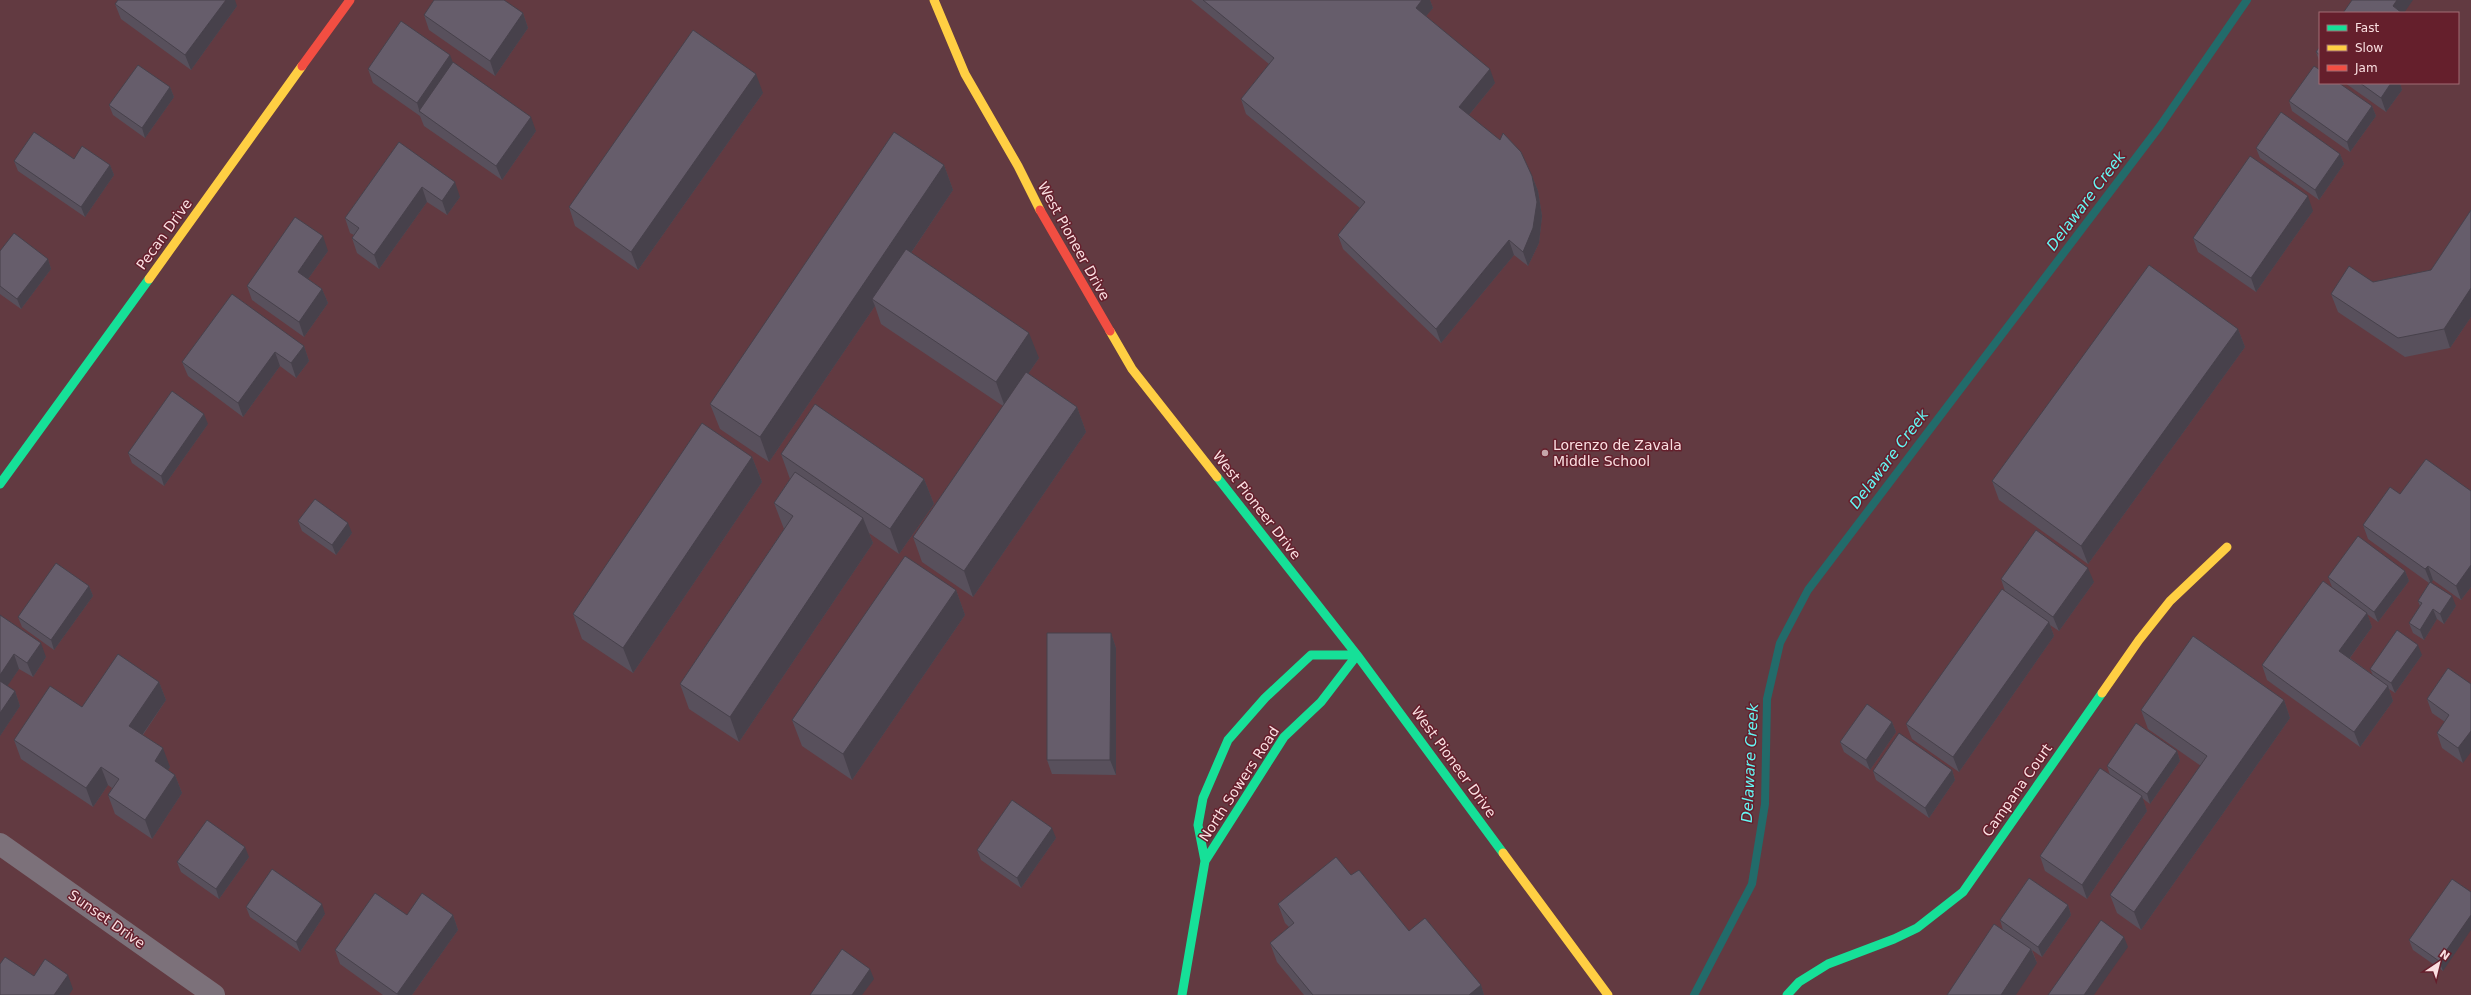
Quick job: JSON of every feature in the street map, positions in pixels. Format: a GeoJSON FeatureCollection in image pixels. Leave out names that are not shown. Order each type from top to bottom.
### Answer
{"type":"FeatureCollection","features":[{"type":"Feature","properties":{"kind":"street","name":"Pecan Drive"},"geometry":{"type":"LineString","coordinates":[[0,484],[350,0]]}},
{"type":"Feature","properties":{"kind":"street","name":"West Pioneer Drive"},"geometry":{"type":"LineString","coordinates":[[934,0],[965,74],[1018,166],[1059,245],[1132,369],[1357,655],[1605,991]]}},
{"type":"Feature","properties":{"kind":"street","name":"Campana Court"},"geometry":{"type":"LineString","coordinates":[[1787,995],[1794,985],[1826,963],[1869,949],[1910,932],[1935,916],[1963,892],[2139,640],[2170,601],[2227,547]]}},
{"type":"Feature","properties":{"kind":"street","name":"North Sowers Road"},"geometry":{"type":"LineString","coordinates":[[1182,995],[1205,861],[1198,825],[1203,798],[1228,740],[1265,698],[1311,655],[1357,655]]}},
{"type":"Feature","properties":{"kind":"street","name":"North Sowers Road"},"geometry":{"type":"LineString","coordinates":[[1205,861],[1284,737],[1321,702],[1357,655]]}},
{"type":"Feature","properties":{"kind":"street","name":"Sunset Drive"},"geometry":{"type":"LineString","coordinates":[[0,844],[214,995]]}},
{"type":"Feature","properties":{"kind":"building"},"geometry":{"type":"Polygon","coordinates":[[[118,0],[226,0],[185,55],[115,4],[118,0]]]}},
{"type":"Feature","properties":{"kind":"building"},"geometry":{"type":"Polygon","coordinates":[[[434,0],[504,0],[523,13],[490,61],[424,15],[434,0]]]}},
{"type":"Feature","properties":{"kind":"building"},"geometry":{"type":"Polygon","coordinates":[[[1203,0],[1422,0],[1416,8],[1490,69],[1459,107],[1500,140],[1503,133],[1521,152],[1532,176],[1537,202],[1533,228],[1523,252],[1509,240],[1436,329],[1338,235],[1365,202],[1241,99],[1274,58],[1203,0]]]}},
{"type":"Feature","properties":{"kind":"building"},"geometry":{"type":"Polygon","coordinates":[[[2352,0],[2397,0],[2393,6],[2401,12],[2344,12],[2352,0]]]}},
{"type":"Feature","properties":{"kind":"building"},"geometry":{"type":"Polygon","coordinates":[[[401,21],[450,55],[417,103],[368,69],[401,21]]]}},
{"type":"Feature","properties":{"kind":"building"},"geometry":{"type":"Polygon","coordinates":[[[693,30],[756,74],[631,252],[569,207],[693,30]]]}},
{"type":"Feature","properties":{"kind":"building"},"geometry":{"type":"Polygon","coordinates":[[[2319,48],[2319,54],[2316,52],[2319,48]]]}},
{"type":"Feature","properties":{"kind":"building"},"geometry":{"type":"Polygon","coordinates":[[[453,62],[531,117],[496,166],[419,111],[453,62]]]}},
{"type":"Feature","properties":{"kind":"building"},"geometry":{"type":"Polygon","coordinates":[[[138,65],[170,87],[142,128],[109,105],[138,65]]]}},
{"type":"Feature","properties":{"kind":"building"},"geometry":{"type":"Polygon","coordinates":[[[2314,66],[2319,69],[2319,84],[2340,84],[2372,106],[2347,142],[2289,101],[2314,66]]]}},
{"type":"Feature","properties":{"kind":"building"},"geometry":{"type":"Polygon","coordinates":[[[2361,84],[2390,84],[2381,98],[2361,84]]]}},
{"type":"Feature","properties":{"kind":"building"},"geometry":{"type":"Polygon","coordinates":[[[2281,112],[2340,154],[2315,190],[2256,148],[2281,112]]]}},
{"type":"Feature","properties":{"kind":"building"},"geometry":{"type":"Polygon","coordinates":[[[34,132],[74,159],[82,146],[110,165],[81,207],[14,161],[34,132]]]}},
{"type":"Feature","properties":{"kind":"building"},"geometry":{"type":"Polygon","coordinates":[[[894,132],[944,165],[760,437],[710,404],[894,132]]]}},
{"type":"Feature","properties":{"kind":"building"},"geometry":{"type":"Polygon","coordinates":[[[399,142],[455,182],[442,201],[422,187],[374,255],[352,238],[359,228],[345,218],[399,142]]]}},
{"type":"Feature","properties":{"kind":"building"},"geometry":{"type":"Polygon","coordinates":[[[2250,156],[2308,196],[2251,278],[2193,238],[2250,156]]]}},
{"type":"Feature","properties":{"kind":"building"},"geometry":{"type":"Polygon","coordinates":[[[2471,210],[2471,288],[2444,329],[2398,338],[2331,294],[2349,266],[2373,282],[2431,270],[2471,210]]]}},
{"type":"Feature","properties":{"kind":"building"},"geometry":{"type":"Polygon","coordinates":[[[295,217],[323,236],[298,272],[322,289],[299,322],[247,286],[295,217]]]}},
{"type":"Feature","properties":{"kind":"building"},"geometry":{"type":"Polygon","coordinates":[[[14,233],[48,259],[17,299],[0,286],[0,251],[14,233]]]}},
{"type":"Feature","properties":{"kind":"building"},"geometry":{"type":"Polygon","coordinates":[[[906,249],[1029,333],[996,382],[872,299],[906,249]]]}},
{"type":"Feature","properties":{"kind":"building"},"geometry":{"type":"Polygon","coordinates":[[[2149,265],[2238,329],[2081,546],[1992,481],[2149,265]]]}},
{"type":"Feature","properties":{"kind":"building"},"geometry":{"type":"Polygon","coordinates":[[[232,294],[304,346],[291,363],[275,352],[238,403],[182,362],[232,294]]]}},
{"type":"Feature","properties":{"kind":"building"},"geometry":{"type":"Polygon","coordinates":[[[1026,372],[1077,407],[964,571],[913,537],[1026,372]]]}},
{"type":"Feature","properties":{"kind":"building"},"geometry":{"type":"Polygon","coordinates":[[[172,391],[204,414],[161,476],[128,453],[172,391]]]}},
{"type":"Feature","properties":{"kind":"building"},"geometry":{"type":"Polygon","coordinates":[[[815,404],[924,479],[890,529],[781,454],[815,404]]]}},
{"type":"Feature","properties":{"kind":"building"},"geometry":{"type":"Polygon","coordinates":[[[702,423],[752,457],[623,648],[573,614],[702,423]]]}},
{"type":"Feature","properties":{"kind":"building"},"geometry":{"type":"Polygon","coordinates":[[[2426,459],[2471,491],[2471,565],[2456,586],[2428,566],[2425,569],[2363,525],[2390,487],[2400,494],[2426,459]]]}},
{"type":"Feature","properties":{"kind":"building"},"geometry":{"type":"Polygon","coordinates":[[[795,472],[863,518],[730,717],[680,684],[793,516],[774,503],[795,472]]]}},
{"type":"Feature","properties":{"kind":"building"},"geometry":{"type":"Polygon","coordinates":[[[315,499],[348,523],[332,545],[298,521],[315,499]]]}},
{"type":"Feature","properties":{"kind":"building"},"geometry":{"type":"Polygon","coordinates":[[[2036,530],[2088,568],[2053,617],[2001,579],[2036,530]]]}},
{"type":"Feature","properties":{"kind":"building"},"geometry":{"type":"Polygon","coordinates":[[[2358,536],[2405,571],[2374,612],[2328,577],[2358,536]]]}},
{"type":"Feature","properties":{"kind":"building"},"geometry":{"type":"Polygon","coordinates":[[[905,556],[956,590],[843,754],[792,720],[905,556]]]}},
{"type":"Feature","properties":{"kind":"building"},"geometry":{"type":"Polygon","coordinates":[[[56,563],[89,586],[51,640],[18,617],[56,563]]]}},
{"type":"Feature","properties":{"kind":"building"},"geometry":{"type":"Polygon","coordinates":[[[2323,581],[2367,613],[2339,651],[2388,686],[2354,732],[2262,665],[2323,581]]]}},
{"type":"Feature","properties":{"kind":"building"},"geometry":{"type":"Polygon","coordinates":[[[2430,582],[2452,596],[2440,614],[2433,609],[2420,630],[2409,623],[2422,603],[2418,601],[2430,582]]]}},
{"type":"Feature","properties":{"kind":"building"},"geometry":{"type":"Polygon","coordinates":[[[2002,589],[2049,622],[1953,757],[1906,724],[2002,589]]]}},
{"type":"Feature","properties":{"kind":"building"},"geometry":{"type":"Polygon","coordinates":[[[0,615],[41,643],[27,663],[14,654],[0,675],[0,615]]]}},
{"type":"Feature","properties":{"kind":"building"},"geometry":{"type":"Polygon","coordinates":[[[2397,630],[2418,645],[2391,683],[2370,669],[2397,630]]]}},
{"type":"Feature","properties":{"kind":"building"},"geometry":{"type":"Polygon","coordinates":[[[1047,633],[1111,633],[1110,760],[1047,760],[1047,633]]]}},
{"type":"Feature","properties":{"kind":"building"},"geometry":{"type":"Polygon","coordinates":[[[2193,636],[2284,700],[2134,912],[2110,895],[2207,756],[2141,710],[2193,636]]]}},
{"type":"Feature","properties":{"kind":"building"},"geometry":{"type":"Polygon","coordinates":[[[118,654],[159,682],[129,726],[163,748],[155,761],[175,775],[145,820],[108,795],[119,779],[101,767],[86,788],[14,740],[50,686],[82,707],[118,654]]]}},
{"type":"Feature","properties":{"kind":"building"},"geometry":{"type":"Polygon","coordinates":[[[2448,668],[2471,684],[2471,731],[2458,748],[2437,733],[2449,715],[2427,699],[2448,668]]]}},
{"type":"Feature","properties":{"kind":"building"},"geometry":{"type":"Polygon","coordinates":[[[0,681],[15,691],[0,713],[0,681]]]}},
{"type":"Feature","properties":{"kind":"building"},"geometry":{"type":"Polygon","coordinates":[[[1867,704],[1892,722],[1866,760],[1840,742],[1867,704]]]}},
{"type":"Feature","properties":{"kind":"building"},"geometry":{"type":"Polygon","coordinates":[[[2136,723],[2177,751],[2147,794],[2107,766],[2136,723]]]}},
{"type":"Feature","properties":{"kind":"building"},"geometry":{"type":"Polygon","coordinates":[[[1899,733],[1952,770],[1925,808],[1873,771],[1899,733]]]}},
{"type":"Feature","properties":{"kind":"building"},"geometry":{"type":"Polygon","coordinates":[[[2100,768],[2142,796],[2082,885],[2040,856],[2100,768]]]}},
{"type":"Feature","properties":{"kind":"building"},"geometry":{"type":"Polygon","coordinates":[[[1012,800],[1052,828],[1017,878],[977,850],[1012,800]]]}},
{"type":"Feature","properties":{"kind":"building"},"geometry":{"type":"Polygon","coordinates":[[[207,820],[245,847],[216,889],[177,862],[207,820]]]}},
{"type":"Feature","properties":{"kind":"building"},"geometry":{"type":"Polygon","coordinates":[[[1336,857],[1351,875],[1359,870],[1409,931],[1425,918],[1481,985],[1469,995],[1313,995],[1270,943],[1294,923],[1278,904],[1336,857]]]}},
{"type":"Feature","properties":{"kind":"building"},"geometry":{"type":"Polygon","coordinates":[[[272,869],[322,904],[296,942],[246,907],[272,869]]]}},
{"type":"Feature","properties":{"kind":"building"},"geometry":{"type":"Polygon","coordinates":[[[2029,878],[2068,905],[2038,947],[2000,920],[2029,878]]]}},
{"type":"Feature","properties":{"kind":"building"},"geometry":{"type":"Polygon","coordinates":[[[2452,879],[2471,892],[2471,915],[2439,961],[2409,940],[2452,879]]]}},
{"type":"Feature","properties":{"kind":"building"},"geometry":{"type":"Polygon","coordinates":[[[375,893],[407,915],[422,893],[453,915],[397,994],[335,950],[375,893]]]}},
{"type":"Feature","properties":{"kind":"building"},"geometry":{"type":"Polygon","coordinates":[[[2101,920],[2124,937],[2084,995],[2048,995],[2101,920]]]}},
{"type":"Feature","properties":{"kind":"building"},"geometry":{"type":"Polygon","coordinates":[[[1994,924],[2031,949],[2001,995],[1947,995],[1994,924]]]}},
{"type":"Feature","properties":{"kind":"building"},"geometry":{"type":"Polygon","coordinates":[[[842,949],[870,969],[852,995],[810,995],[842,949]]]}},
{"type":"Feature","properties":{"kind":"building"},"geometry":{"type":"Polygon","coordinates":[[[5,957],[34,976],[45,959],[68,975],[54,995],[0,995],[0,964],[5,957]]]}},
{"type":"Feature","properties":{"kind":"waterway","name":"Delaware Creek"},"geometry":{"type":"LineString","coordinates":[[1694,995],[1752,884],[1765,804],[1767,699],[1780,643],[1808,590],[2160,126],[2247,0]]}},
{"type":"Feature","properties":{"kind":"traffic: fast"},"geometry":{"type":"LineString","coordinates":[[0,484],[149,279]]}},
{"type":"Feature","properties":{"kind":"traffic: fast"},"geometry":{"type":"LineString","coordinates":[[1217,477],[1357,655],[1503,853]]}},
{"type":"Feature","properties":{"kind":"traffic: fast"},"geometry":{"type":"LineString","coordinates":[[1182,995],[1205,861],[1198,825],[1203,798],[1228,740],[1265,698],[1311,655],[1357,655]]}},
{"type":"Feature","properties":{"kind":"traffic: fast"},"geometry":{"type":"LineString","coordinates":[[1205,861],[1284,737],[1321,702],[1357,655]]}},
{"type":"Feature","properties":{"kind":"traffic: fast"},"geometry":{"type":"LineString","coordinates":[[1787,995],[1799,982],[1828,964],[1894,939],[1917,928],[1963,892],[2102,693]]}},
{"type":"Feature","properties":{"kind":"traffic: slow"},"geometry":{"type":"LineString","coordinates":[[934,0],[965,74],[1018,166],[1040,210]]}},
{"type":"Feature","properties":{"kind":"traffic: slow"},"geometry":{"type":"LineString","coordinates":[[149,279],[302,66]]}},
{"type":"Feature","properties":{"kind":"traffic: slow"},"geometry":{"type":"LineString","coordinates":[[1110,331],[1132,369],[1217,477]]}},
{"type":"Feature","properties":{"kind":"traffic: slow"},"geometry":{"type":"LineString","coordinates":[[2102,693],[2139,640],[2170,601],[2227,547]]}},
{"type":"Feature","properties":{"kind":"traffic: slow"},"geometry":{"type":"LineString","coordinates":[[1503,853],[1608,995]]}},
{"type":"Feature","properties":{"kind":"traffic: jam"},"geometry":{"type":"LineString","coordinates":[[302,66],[350,0]]}},
{"type":"Feature","properties":{"kind":"traffic: jam"},"geometry":{"type":"LineString","coordinates":[[1040,210],[1110,331]]}},
{"type":"Feature","properties":{"kind":"place","name":"Lorenzo de Zavala Middle School"},"geometry":{"type":"Point","coordinates":[1545,453]}}]}
